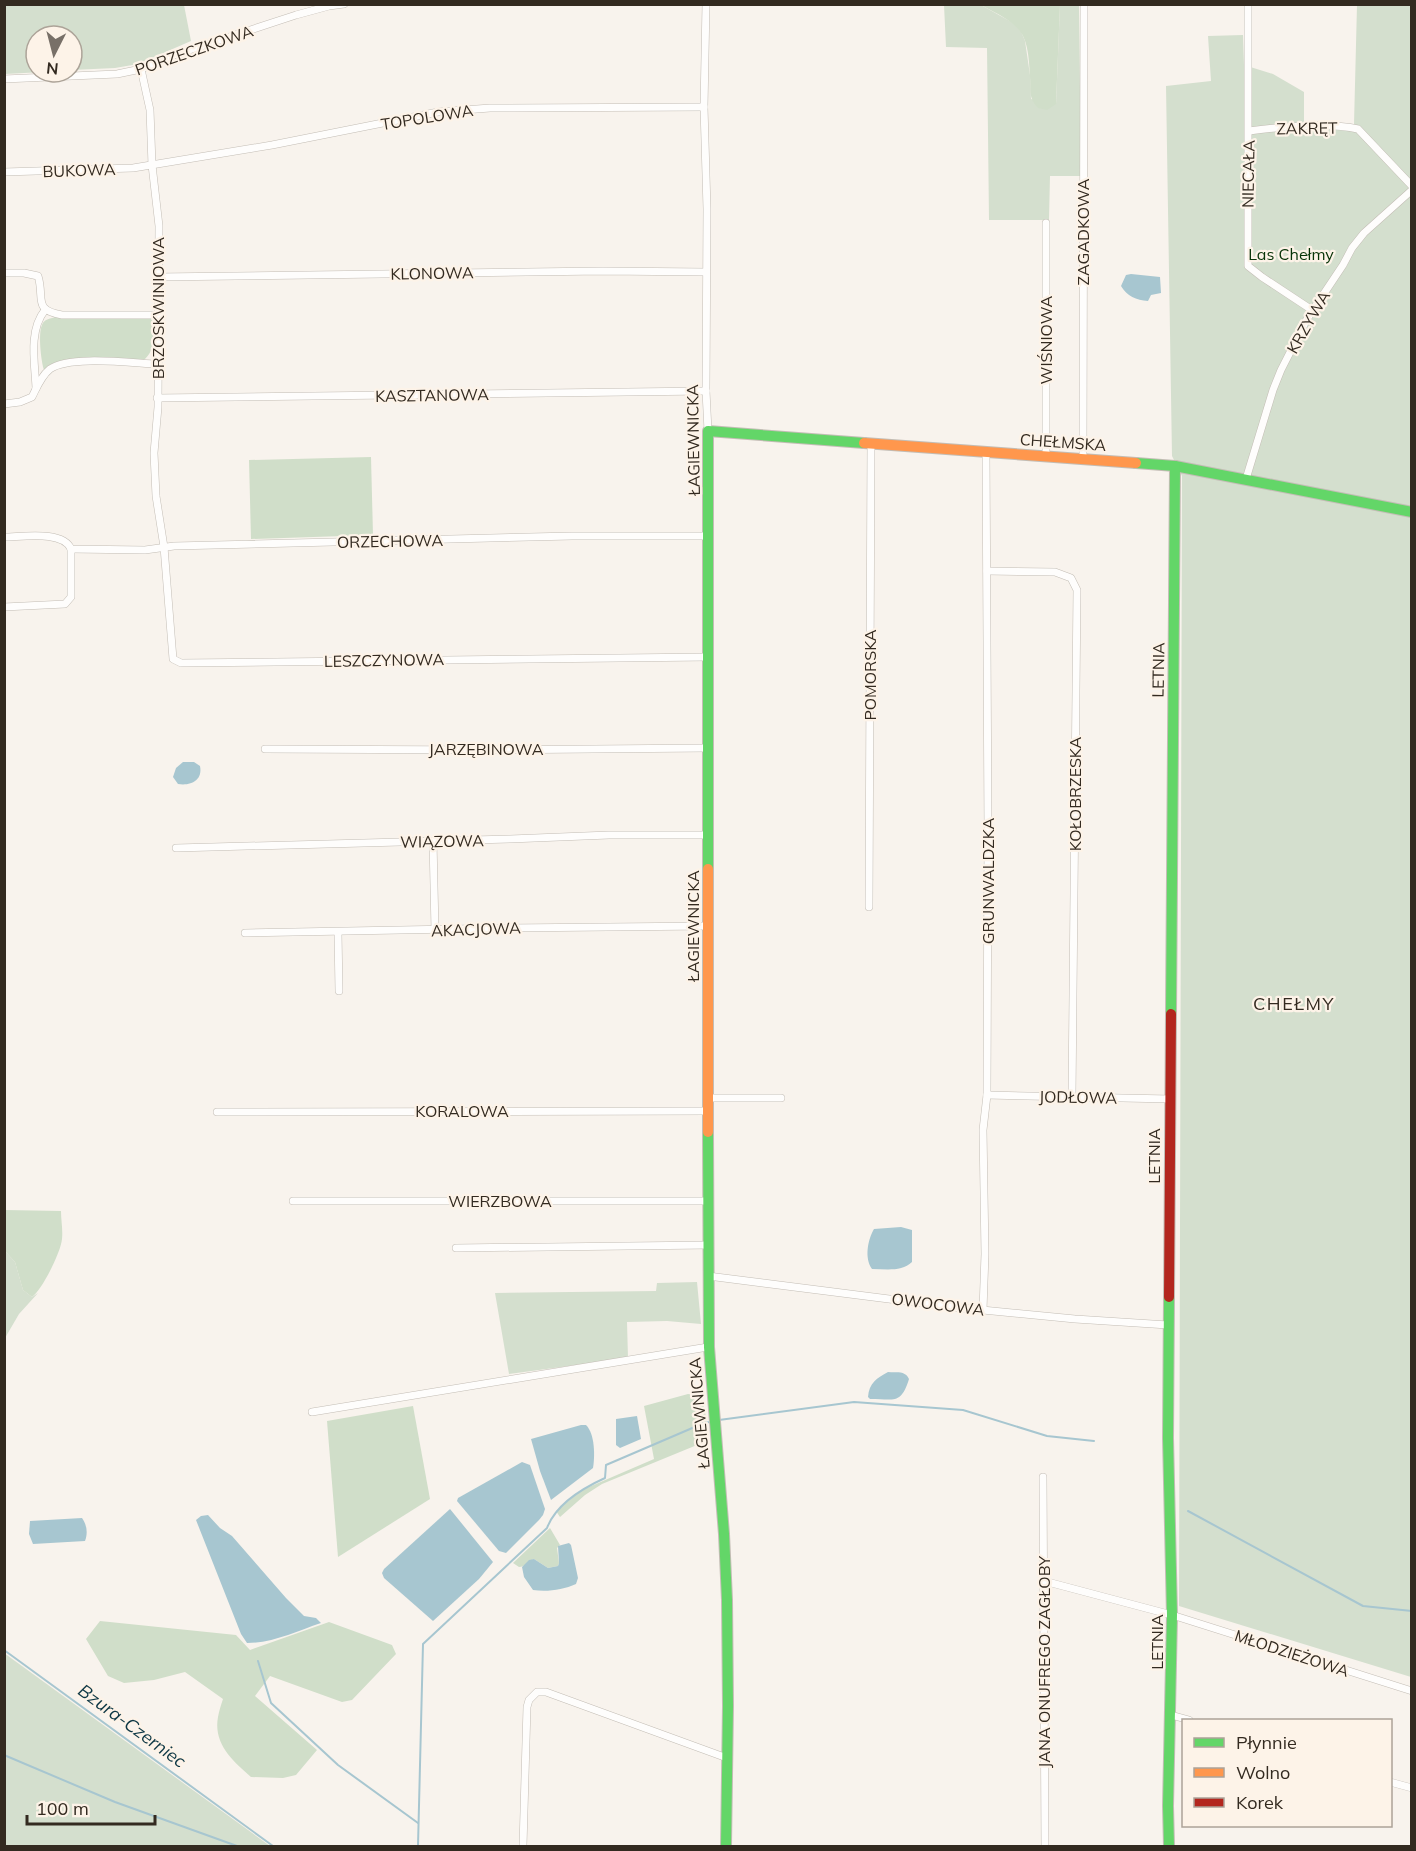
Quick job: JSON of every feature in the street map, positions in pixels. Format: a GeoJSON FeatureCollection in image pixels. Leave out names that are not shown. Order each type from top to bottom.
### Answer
{"type":"FeatureCollection","features":[{"type":"Feature","properties":{"kind":"street","name":"PORZECZKOWA"},"geometry":{"type":"LineString","coordinates":[[4,79],[117,74],[141,69],[171,56],[296,15],[344,4]]}},
{"type":"Feature","properties":{"kind":"street","name":"ŁAGIEWNICKA"},"geometry":{"type":"LineString","coordinates":[[706,4],[704,107],[707,209],[706,391],[709,536],[708,1347],[726,1567],[726,1846]]}},
{"type":"Feature","properties":{"kind":"street","name":"ZAGADKOWA"},"geometry":{"type":"LineString","coordinates":[[1083,459],[1084,4]]}},
{"type":"Feature","properties":{"kind":"street","name":"NIECAŁA"},"geometry":{"type":"LineString","coordinates":[[1248,4],[1248,266],[1312,310]]}},
{"type":"Feature","properties":{"kind":"street","name":"BRZOSKWINIOWA"},"geometry":{"type":"LineString","coordinates":[[141,69],[150,111],[152,165],[159,226],[158,398],[154,464],[156,496],[164,547]]}},
{"type":"Feature","properties":{"kind":"street","name":"TOPOLOWA"},"geometry":{"type":"LineString","coordinates":[[152,165],[283,143],[438,112],[489,108],[704,107]]}},
{"type":"Feature","properties":{"kind":"street","name":"ZAKRĘT"},"geometry":{"type":"LineString","coordinates":[[1249,131],[1301,126],[1358,129],[1412,188]]}},
{"type":"Feature","properties":{"kind":"street","name":"BUKOWA"},"geometry":{"type":"LineString","coordinates":[[4,172],[134,168],[152,165]]}},
{"type":"Feature","properties":{"kind":"street","name":"KRZYWA"},"geometry":{"type":"LineString","coordinates":[[1246,479],[1281,370],[1312,310],[1364,233],[1412,188]]}},
{"type":"Feature","properties":{"kind":"street","name":"WIŚNIOWA"},"geometry":{"type":"LineString","coordinates":[[1046,223],[1046,456]]}},
{"type":"Feature","properties":{"kind":"street","name":"KLONOWA"},"geometry":{"type":"LineString","coordinates":[[158,277],[603,271],[706,272]]}},
{"type":"Feature","properties":{"kind":"street"},"geometry":{"type":"LineString","coordinates":[[4,273],[38,276],[42,303],[45,310],[50,313],[158,315]]}},
{"type":"Feature","properties":{"kind":"street"},"geometry":{"type":"LineString","coordinates":[[36,388],[34,336],[45,310]]}},
{"type":"Feature","properties":{"kind":"street"},"geometry":{"type":"LineString","coordinates":[[4,404],[29,400],[47,372],[66,362],[157,364]]}},
{"type":"Feature","properties":{"kind":"street","name":"KASZTANOWA"},"geometry":{"type":"LineString","coordinates":[[158,398],[706,391]]}},
{"type":"Feature","properties":{"kind":"street","name":"CHEŁMSKA"},"geometry":{"type":"LineString","coordinates":[[708,431],[1175,466],[1412,512]]}},
{"type":"Feature","properties":{"kind":"street","name":"POMORSKA"},"geometry":{"type":"LineString","coordinates":[[869,907],[871,443]]}},
{"type":"Feature","properties":{"kind":"street","name":"GRUNWALDZKA"},"geometry":{"type":"LineString","coordinates":[[983,1310],[985,1254],[983,1130],[987,1095],[988,833],[986,452]]}},
{"type":"Feature","properties":{"kind":"street","name":"LETNIA"},"geometry":{"type":"LineString","coordinates":[[1169,1846],[1172,1615],[1168,1325],[1175,466]]}},
{"type":"Feature","properties":{"kind":"street","name":"ORZECHOWA"},"geometry":{"type":"LineString","coordinates":[[4,537],[59,537],[69,543],[71,549],[145,550],[164,547],[572,536],[709,536]]}},
{"type":"Feature","properties":{"kind":"street","name":"LESZCZYNOWA"},"geometry":{"type":"LineString","coordinates":[[164,547],[172,656],[181,663],[708,657]]}},
{"type":"Feature","properties":{"kind":"street"},"geometry":{"type":"LineString","coordinates":[[4,607],[65,604],[71,597],[71,549]]}},
{"type":"Feature","properties":{"kind":"street","name":"KOŁOBRZESKA"},"geometry":{"type":"LineString","coordinates":[[987,571],[1055,572],[1071,578],[1077,590],[1072,1096]]}},
{"type":"Feature","properties":{"kind":"street","name":"JARZĘBINOWA"},"geometry":{"type":"LineString","coordinates":[[265,749],[708,748]]}},
{"type":"Feature","properties":{"kind":"street","name":"WIĄZOWA"},"geometry":{"type":"LineString","coordinates":[[176,848],[609,835],[708,836]]}},
{"type":"Feature","properties":{"kind":"street"},"geometry":{"type":"LineString","coordinates":[[433,841],[435,930]]}},
{"type":"Feature","properties":{"kind":"street","name":"AKACJOWA"},"geometry":{"type":"LineString","coordinates":[[245,933],[708,926]]}},
{"type":"Feature","properties":{"kind":"street"},"geometry":{"type":"LineString","coordinates":[[338,933],[339,991]]}},
{"type":"Feature","properties":{"kind":"street","name":"JODŁOWA"},"geometry":{"type":"LineString","coordinates":[[987,1095],[1170,1099]]}},
{"type":"Feature","properties":{"kind":"street"},"geometry":{"type":"LineString","coordinates":[[708,1098],[781,1098]]}},
{"type":"Feature","properties":{"kind":"street","name":"KORALOWA"},"geometry":{"type":"LineString","coordinates":[[217,1112],[708,1111]]}},
{"type":"Feature","properties":{"kind":"street","name":"WIERZBOWA"},"geometry":{"type":"LineString","coordinates":[[293,1202],[708,1201]]}},
{"type":"Feature","properties":{"kind":"street"},"geometry":{"type":"LineString","coordinates":[[456,1248],[708,1245]]}},
{"type":"Feature","properties":{"kind":"street","name":"OWOCOWA"},"geometry":{"type":"LineString","coordinates":[[708,1276],[983,1310],[1168,1325]]}},
{"type":"Feature","properties":{"kind":"street"},"geometry":{"type":"LineString","coordinates":[[312,1412],[708,1347]]}},
{"type":"Feature","properties":{"kind":"street","name":"JANA ONUFREGO ZAGŁOBY"},"geometry":{"type":"LineString","coordinates":[[1042,1477],[1045,1846]]}},
{"type":"Feature","properties":{"kind":"street","name":"MŁODZIEŻOWA"},"geometry":{"type":"LineString","coordinates":[[1044,1581],[1172,1615],[1412,1691]]}},
{"type":"Feature","properties":{"kind":"street"},"geometry":{"type":"LineString","coordinates":[[523,1846],[527,1707],[534,1694],[546,1692],[727,1758]]}},
{"type":"Feature","properties":{"kind":"street"},"geometry":{"type":"LineString","coordinates":[[1171,1715],[1185,1719]]}},
{"type":"Feature","properties":{"kind":"street"},"geometry":{"type":"LineString","coordinates":[[1392,1783],[1412,1788]]}},
{"type":"Feature","properties":{"kind":"green space"},"geometry":{"type":"Polygon","coordinates":[[[5,4],[184,5],[191,41],[138,64],[115,68],[84,69],[84,24],[24,24],[24,73],[5,74],[5,4]]]}},
{"type":"Feature","properties":{"kind":"green space"},"geometry":{"type":"Polygon","coordinates":[[[944,5],[981,5],[1015,24],[1025,41],[1031,99],[1056,104],[1060,5],[1079,5],[1081,176],[1050,176],[1049,220],[989,220],[987,48],[946,47],[944,5]]]}},
{"type":"Feature","properties":{"kind":"green space"},"geometry":{"type":"Polygon","coordinates":[[[981,5],[1060,5],[1056,104],[1047,110],[1038,108],[1031,94],[1027,48],[1020,31],[1005,18],[981,5]]]}},
{"type":"Feature","properties":{"kind":"green space","name":"Las Chełmy"},"geometry":{"type":"Polygon","coordinates":[[[1357,5],[1411,5],[1411,1677],[1179,1606],[1182,476],[1172,456],[1166,86],[1211,81],[1208,36],[1243,35],[1244,65],[1273,74],[1304,92],[1304,123],[1354,124],[1357,5]]]}},
{"type":"Feature","properties":{"kind":"green space"},"geometry":{"type":"Polygon","coordinates":[[[55,317],[148,317],[152,320],[153,326],[153,347],[143,361],[76,359],[52,364],[44,370],[40,347],[41,329],[47,319],[55,317]]]}},
{"type":"Feature","properties":{"kind":"green space"},"geometry":{"type":"Polygon","coordinates":[[[371,457],[373,535],[251,539],[249,460],[371,457]]]}},
{"type":"Feature","properties":{"kind":"green space"},"geometry":{"type":"Polygon","coordinates":[[[5,1210],[61,1211],[61,1245],[46,1279],[32,1297],[23,1290],[15,1262],[5,1251],[5,1210]]]}},
{"type":"Feature","properties":{"kind":"green space"},"geometry":{"type":"Polygon","coordinates":[[[5,1251],[15,1262],[23,1290],[32,1297],[38,1293],[19,1314],[5,1338],[5,1251]]]}},
{"type":"Feature","properties":{"kind":"green space"},"geometry":{"type":"Polygon","coordinates":[[[697,1282],[701,1324],[667,1321],[627,1322],[628,1358],[509,1374],[495,1293],[656,1291],[657,1283],[697,1282]]]}},
{"type":"Feature","properties":{"kind":"green space"},"geometry":{"type":"Polygon","coordinates":[[[688,1394],[700,1396],[706,1415],[705,1434],[697,1445],[602,1484],[585,1495],[560,1517],[556,1511],[582,1490],[654,1459],[644,1406],[688,1394]]]}},
{"type":"Feature","properties":{"kind":"green space"},"geometry":{"type":"Polygon","coordinates":[[[413,1406],[430,1499],[338,1557],[327,1421],[413,1406]]]}},
{"type":"Feature","properties":{"kind":"green space"},"geometry":{"type":"Polygon","coordinates":[[[550,1528],[560,1545],[557,1548],[558,1566],[548,1568],[534,1559],[521,1567],[513,1563],[550,1528]]]}},
{"type":"Feature","properties":{"kind":"green space"},"geometry":{"type":"Polygon","coordinates":[[[100,1621],[236,1635],[250,1650],[329,1622],[392,1645],[396,1654],[352,1700],[342,1702],[270,1676],[255,1696],[317,1750],[296,1775],[283,1778],[251,1777],[231,1758],[221,1744],[217,1727],[223,1699],[185,1672],[154,1680],[124,1683],[108,1676],[86,1639],[100,1621]]]}},
{"type":"Feature","properties":{"kind":"green space"},"geometry":{"type":"Polygon","coordinates":[[[4,1653],[270,1846],[5,1846],[4,1653]]]}},
{"type":"Feature","properties":{"kind":"water"},"geometry":{"type":"Polygon","coordinates":[[[1126,275],[1160,277],[1161,293],[1151,295],[1148,301],[1129,295],[1121,286],[1126,275]]]}},
{"type":"Feature","properties":{"kind":"water"},"geometry":{"type":"Polygon","coordinates":[[[183,762],[194,762],[200,766],[198,779],[187,784],[178,784],[173,777],[176,768],[183,762]]]}},
{"type":"Feature","properties":{"kind":"water"},"geometry":{"type":"Polygon","coordinates":[[[901,1227],[912,1230],[912,1262],[899,1269],[872,1269],[868,1260],[868,1249],[874,1229],[901,1227]]]}},
{"type":"Feature","properties":{"kind":"water"},"geometry":{"type":"Polygon","coordinates":[[[888,1372],[900,1372],[907,1376],[909,1379],[903,1393],[891,1400],[870,1399],[868,1397],[872,1385],[888,1372]]]}},
{"type":"Feature","properties":{"kind":"water"},"geometry":{"type":"Polygon","coordinates":[[[637,1416],[641,1439],[620,1448],[616,1445],[616,1419],[637,1416]]]}},
{"type":"Feature","properties":{"kind":"water"},"geometry":{"type":"Polygon","coordinates":[[[586,1425],[593,1439],[593,1468],[551,1500],[531,1439],[586,1425]]]}},
{"type":"Feature","properties":{"kind":"water"},"geometry":{"type":"Polygon","coordinates":[[[522,1462],[530,1465],[545,1509],[539,1520],[506,1553],[499,1551],[457,1501],[458,1498],[522,1462]]]}},
{"type":"Feature","properties":{"kind":"water"},"geometry":{"type":"Polygon","coordinates":[[[450,1509],[493,1562],[479,1579],[433,1621],[384,1578],[382,1573],[450,1509]]]}},
{"type":"Feature","properties":{"kind":"water"},"geometry":{"type":"Polygon","coordinates":[[[208,1515],[220,1528],[232,1536],[304,1616],[316,1618],[321,1623],[276,1639],[247,1643],[241,1634],[196,1520],[208,1515]]]}},
{"type":"Feature","properties":{"kind":"water"},"geometry":{"type":"Polygon","coordinates":[[[82,1518],[86,1529],[85,1541],[33,1544],[29,1534],[30,1521],[82,1518]]]}},
{"type":"Feature","properties":{"kind":"water"},"geometry":{"type":"Polygon","coordinates":[[[569,1543],[578,1578],[576,1584],[555,1590],[533,1590],[524,1577],[522,1567],[529,1560],[534,1559],[548,1568],[558,1566],[558,1546],[569,1543]]]}},
{"type":"Feature","properties":{"kind":"waterway"},"geometry":{"type":"LineString","coordinates":[[719,1420],[854,1402],[963,1410],[1047,1436],[1094,1441]]}},
{"type":"Feature","properties":{"kind":"waterway"},"geometry":{"type":"LineString","coordinates":[[418,1846],[423,1644],[547,1528],[551,1519],[564,1504],[579,1492],[605,1478],[606,1465],[710,1422]]}},
{"type":"Feature","properties":{"kind":"waterway"},"geometry":{"type":"LineString","coordinates":[[1188,1511],[1363,1606],[1412,1611]]}},
{"type":"Feature","properties":{"kind":"waterway","name":"Bzura-Czerniec"},"geometry":{"type":"LineString","coordinates":[[4,1650],[273,1846]]}},
{"type":"Feature","properties":{"kind":"waterway"},"geometry":{"type":"LineString","coordinates":[[258,1661],[271,1703],[338,1765],[418,1823]]}},
{"type":"Feature","properties":{"kind":"waterway"},"geometry":{"type":"LineString","coordinates":[[4,1755],[115,1802],[237,1846]]}},
{"type":"Feature","properties":{"kind":"traffic: fast"},"geometry":{"type":"LineString","coordinates":[[708,869],[708,431],[864,443]]}},
{"type":"Feature","properties":{"kind":"traffic: fast"},"geometry":{"type":"LineString","coordinates":[[1136,463],[1175,466],[1412,512]]}},
{"type":"Feature","properties":{"kind":"traffic: fast"},"geometry":{"type":"LineString","coordinates":[[1171,1014],[1175,466]]}},
{"type":"Feature","properties":{"kind":"traffic: fast"},"geometry":{"type":"LineString","coordinates":[[708,1132],[709,1347],[727,1600],[726,1846]]}},
{"type":"Feature","properties":{"kind":"traffic: fast"},"geometry":{"type":"LineString","coordinates":[[1169,1297],[1168,1438],[1172,1615],[1169,1846]]}},
{"type":"Feature","properties":{"kind":"traffic: slow"},"geometry":{"type":"LineString","coordinates":[[864,443],[1136,463]]}},
{"type":"Feature","properties":{"kind":"traffic: slow"},"geometry":{"type":"LineString","coordinates":[[708,869],[708,1132]]}},
{"type":"Feature","properties":{"kind":"traffic: jam"},"geometry":{"type":"LineString","coordinates":[[1169,1297],[1171,1014]]}},
{"type":"Feature","properties":{"kind":"district","name":"CHEŁMY"},"geometry":{"type":"Point","coordinates":[1294,1004]}}]}
